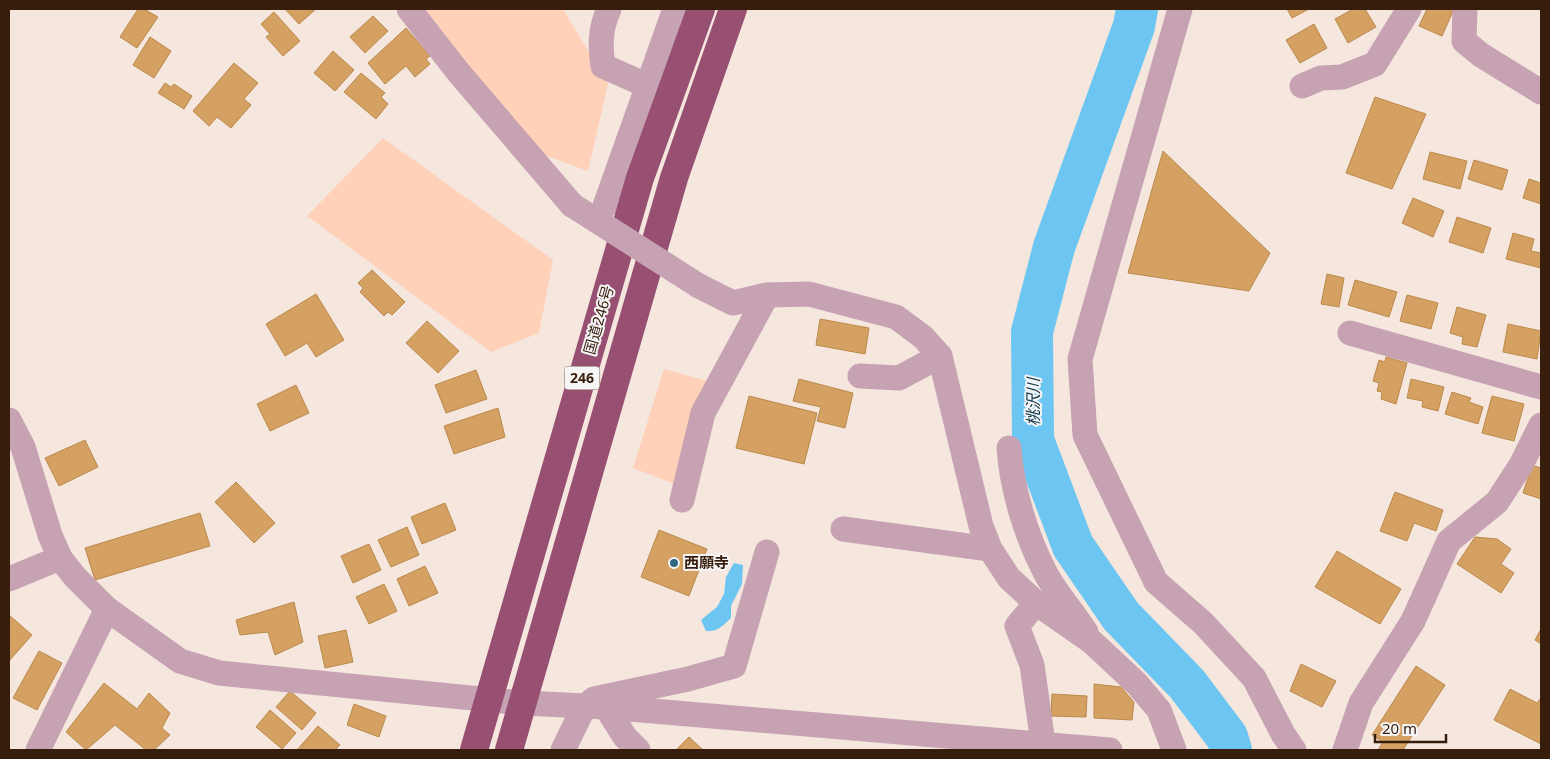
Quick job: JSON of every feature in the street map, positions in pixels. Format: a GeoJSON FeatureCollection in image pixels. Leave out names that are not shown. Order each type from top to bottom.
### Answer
{"type":"FeatureCollection","features":[{"type":"Feature","properties":{"kind":"highway","name":"国道246号"},"geometry":{"type":"LineString","coordinates":[[474,750],[640,178],[701,9]]}},
{"type":"Feature","properties":{"kind":"highway","name":"246"},"geometry":{"type":"LineString","coordinates":[[509,750],[674,178],[733,9]]}},
{"type":"Feature","properties":{"kind":"street"},"geometry":{"type":"LineString","coordinates":[[409,9],[459,73],[572,205],[699,286],[734,303],[767,295],[809,294],[896,317],[924,337],[940,356],[981,526],[990,548],[1008,578],[1036,603],[1092,642],[1136,684],[1159,710],[1174,750]]}},
{"type":"Feature","properties":{"kind":"street"},"geometry":{"type":"LineString","coordinates":[[609,9],[601,25],[600,46],[603,66],[646,85]]}},
{"type":"Feature","properties":{"kind":"street"},"geometry":{"type":"LineString","coordinates":[[605,206],[646,85],[675,9]]}},
{"type":"Feature","properties":{"kind":"street"},"geometry":{"type":"LineString","coordinates":[[1180,9],[1080,359],[1085,435],[1156,582],[1203,623],[1254,678],[1283,734],[1294,750]]}},
{"type":"Feature","properties":{"kind":"street"},"geometry":{"type":"LineString","coordinates":[[1465,9],[1464,41],[1481,55],[1540,89]]}},
{"type":"Feature","properties":{"kind":"street"},"geometry":{"type":"LineString","coordinates":[[1302,86],[1321,78],[1342,78],[1375,64],[1406,10]]}},
{"type":"Feature","properties":{"kind":"street"},"geometry":{"type":"LineString","coordinates":[[682,500],[703,412],[767,295]]}},
{"type":"Feature","properties":{"kind":"street"},"geometry":{"type":"LineString","coordinates":[[1350,333],[1541,387]]}},
{"type":"Feature","properties":{"kind":"street"},"geometry":{"type":"LineString","coordinates":[[860,376],[899,378],[940,356]]}},
{"type":"Feature","properties":{"kind":"street"},"geometry":{"type":"LineString","coordinates":[[9,420],[23,447],[50,535],[60,558],[75,577],[107,609],[180,661],[219,673],[489,700],[595,707],[871,740],[1110,750]]}},
{"type":"Feature","properties":{"kind":"street"},"geometry":{"type":"LineString","coordinates":[[1345,750],[1361,703],[1413,622],[1449,541],[1497,502],[1521,465],[1541,425]]}},
{"type":"Feature","properties":{"kind":"street"},"geometry":{"type":"LineString","coordinates":[[1008,448],[1019,504],[1032,543],[1047,575],[1092,642]]}},
{"type":"Feature","properties":{"kind":"street"},"geometry":{"type":"LineString","coordinates":[[843,529],[990,548]]}},
{"type":"Feature","properties":{"kind":"street"},"geometry":{"type":"LineString","coordinates":[[638,750],[595,707],[594,698],[688,679],[734,666],[767,552]]}},
{"type":"Feature","properties":{"kind":"street"},"geometry":{"type":"LineString","coordinates":[[9,579],[60,558]]}},
{"type":"Feature","properties":{"kind":"street"},"geometry":{"type":"LineString","coordinates":[[1036,603],[1017,626],[1032,665],[1044,748]]}},
{"type":"Feature","properties":{"kind":"street"},"geometry":{"type":"LineString","coordinates":[[38,750],[107,609]]}},
{"type":"Feature","properties":{"kind":"street"},"geometry":{"type":"LineString","coordinates":[[563,750],[595,707]]}},
{"type":"Feature","properties":{"kind":"shaded area"},"geometry":{"type":"Polygon","coordinates":[[[423,9],[563,9],[608,84],[588,171],[530,150],[423,9]]]}},
{"type":"Feature","properties":{"kind":"shaded area"},"geometry":{"type":"Polygon","coordinates":[[[383,138],[553,260],[539,333],[491,352],[307,216],[383,138]]]}},
{"type":"Feature","properties":{"kind":"shaded area"},"geometry":{"type":"Polygon","coordinates":[[[664,369],[715,383],[675,484],[633,468],[664,369]]]}},
{"type":"Feature","properties":{"kind":"water"},"geometry":{"type":"Polygon","coordinates":[[[734,563],[743,565],[742,584],[731,606],[731,618],[717,629],[706,631],[701,620],[717,607],[724,594],[726,577],[734,563]]]}},
{"type":"Feature","properties":{"kind":"building"},"geometry":{"type":"Polygon","coordinates":[[[138,9],[144,9],[158,17],[137,48],[120,37],[138,9]]]}},
{"type":"Feature","properties":{"kind":"building"},"geometry":{"type":"Polygon","coordinates":[[[285,9],[316,9],[299,24],[285,9]]]}},
{"type":"Feature","properties":{"kind":"building"},"geometry":{"type":"Polygon","coordinates":[[[1287,9],[1309,9],[1292,18],[1287,9]]]}},
{"type":"Feature","properties":{"kind":"building"},"geometry":{"type":"Polygon","coordinates":[[[1353,9],[1365,9],[1376,27],[1348,43],[1335,19],[1353,9]]]}},
{"type":"Feature","properties":{"kind":"building"},"geometry":{"type":"Polygon","coordinates":[[[1427,9],[1454,9],[1442,36],[1419,26],[1427,9]]]}},
{"type":"Feature","properties":{"kind":"building"},"geometry":{"type":"Polygon","coordinates":[[[274,12],[300,41],[283,56],[266,37],[270,34],[261,24],[274,12]]]}},
{"type":"Feature","properties":{"kind":"building"},"geometry":{"type":"Polygon","coordinates":[[[373,16],[388,31],[365,53],[350,37],[373,16]]]}},
{"type":"Feature","properties":{"kind":"building"},"geometry":{"type":"Polygon","coordinates":[[[1314,24],[1327,48],[1300,63],[1286,40],[1314,24]]]}},
{"type":"Feature","properties":{"kind":"building"},"geometry":{"type":"Polygon","coordinates":[[[406,28],[430,56],[426,59],[430,64],[415,77],[406,66],[385,84],[368,63],[406,28]]]}},
{"type":"Feature","properties":{"kind":"building"},"geometry":{"type":"Polygon","coordinates":[[[150,37],[171,51],[154,78],[133,65],[150,37]]]}},
{"type":"Feature","properties":{"kind":"building"},"geometry":{"type":"Polygon","coordinates":[[[333,51],[354,70],[335,91],[314,73],[333,51]]]}},
{"type":"Feature","properties":{"kind":"building"},"geometry":{"type":"Polygon","coordinates":[[[234,63],[258,83],[244,99],[251,105],[231,128],[217,117],[209,126],[193,111],[234,63]]]}},
{"type":"Feature","properties":{"kind":"building"},"geometry":{"type":"Polygon","coordinates":[[[361,73],[385,93],[381,97],[388,104],[376,119],[344,92],[361,73]]]}},
{"type":"Feature","properties":{"kind":"building"},"geometry":{"type":"Polygon","coordinates":[[[165,83],[171,87],[174,84],[192,96],[184,109],[158,93],[165,83]]]}},
{"type":"Feature","properties":{"kind":"building"},"geometry":{"type":"Polygon","coordinates":[[[1375,97],[1426,114],[1392,189],[1346,173],[1375,97]]]}},
{"type":"Feature","properties":{"kind":"building"},"geometry":{"type":"Polygon","coordinates":[[[1163,151],[1270,253],[1249,291],[1128,273],[1163,151]]]}},
{"type":"Feature","properties":{"kind":"building"},"geometry":{"type":"Polygon","coordinates":[[[1430,152],[1467,161],[1460,189],[1423,179],[1430,152]]]}},
{"type":"Feature","properties":{"kind":"building"},"geometry":{"type":"Polygon","coordinates":[[[1474,160],[1508,170],[1502,190],[1468,179],[1474,160]]]}},
{"type":"Feature","properties":{"kind":"building"},"geometry":{"type":"Polygon","coordinates":[[[1529,179],[1541,183],[1541,204],[1523,198],[1529,179]]]}},
{"type":"Feature","properties":{"kind":"building"},"geometry":{"type":"Polygon","coordinates":[[[1413,198],[1444,211],[1433,237],[1402,223],[1413,198]]]}},
{"type":"Feature","properties":{"kind":"building"},"geometry":{"type":"Polygon","coordinates":[[[1457,217],[1491,228],[1483,253],[1449,242],[1457,217]]]}},
{"type":"Feature","properties":{"kind":"building"},"geometry":{"type":"Polygon","coordinates":[[[1513,233],[1534,239],[1531,251],[1541,253],[1541,268],[1506,259],[1513,233]]]}},
{"type":"Feature","properties":{"kind":"building"},"geometry":{"type":"Polygon","coordinates":[[[372,270],[405,302],[392,315],[388,312],[384,316],[360,292],[363,288],[358,283],[372,270]]]}},
{"type":"Feature","properties":{"kind":"building"},"geometry":{"type":"Polygon","coordinates":[[[1327,274],[1344,278],[1339,307],[1321,304],[1327,274]]]}},
{"type":"Feature","properties":{"kind":"building"},"geometry":{"type":"Polygon","coordinates":[[[1355,280],[1397,292],[1389,317],[1348,305],[1355,280]]]}},
{"type":"Feature","properties":{"kind":"building"},"geometry":{"type":"Polygon","coordinates":[[[316,294],[344,340],[316,357],[307,343],[285,356],[266,324],[316,294]]]}},
{"type":"Feature","properties":{"kind":"building"},"geometry":{"type":"Polygon","coordinates":[[[1407,295],[1438,303],[1431,329],[1400,321],[1407,295]]]}},
{"type":"Feature","properties":{"kind":"building"},"geometry":{"type":"Polygon","coordinates":[[[1457,307],[1486,315],[1477,347],[1462,344],[1463,337],[1450,333],[1457,307]]]}},
{"type":"Feature","properties":{"kind":"building"},"geometry":{"type":"Polygon","coordinates":[[[820,319],[869,328],[865,354],[816,345],[820,319]]]}},
{"type":"Feature","properties":{"kind":"building"},"geometry":{"type":"Polygon","coordinates":[[[427,321],[459,351],[438,373],[406,343],[427,321]]]}},
{"type":"Feature","properties":{"kind":"building"},"geometry":{"type":"Polygon","coordinates":[[[1508,324],[1541,331],[1537,359],[1503,352],[1508,324]]]}},
{"type":"Feature","properties":{"kind":"building"},"geometry":{"type":"Polygon","coordinates":[[[1386,357],[1407,363],[1396,404],[1381,399],[1382,392],[1377,391],[1379,383],[1373,381],[1379,360],[1385,362],[1386,357]]]}},
{"type":"Feature","properties":{"kind":"building"},"geometry":{"type":"Polygon","coordinates":[[[476,370],[487,399],[446,413],[435,385],[476,370]]]}},
{"type":"Feature","properties":{"kind":"building"},"geometry":{"type":"Polygon","coordinates":[[[799,379],[853,393],[845,428],[817,421],[821,407],[793,401],[799,379]]]}},
{"type":"Feature","properties":{"kind":"building"},"geometry":{"type":"Polygon","coordinates":[[[1411,379],[1444,387],[1438,411],[1422,407],[1423,401],[1407,398],[1411,379]]]}},
{"type":"Feature","properties":{"kind":"building"},"geometry":{"type":"Polygon","coordinates":[[[296,385],[309,413],[270,431],[257,404],[296,385]]]}},
{"type":"Feature","properties":{"kind":"building"},"geometry":{"type":"Polygon","coordinates":[[[1452,392],[1471,398],[1469,402],[1483,407],[1478,424],[1445,414],[1452,392]]]}},
{"type":"Feature","properties":{"kind":"building"},"geometry":{"type":"Polygon","coordinates":[[[749,396],[817,413],[804,464],[736,448],[749,396]]]}},
{"type":"Feature","properties":{"kind":"building"},"geometry":{"type":"Polygon","coordinates":[[[1492,396],[1524,404],[1514,441],[1482,433],[1492,396]]]}},
{"type":"Feature","properties":{"kind":"building"},"geometry":{"type":"Polygon","coordinates":[[[498,408],[505,437],[454,454],[444,426],[498,408]]]}},
{"type":"Feature","properties":{"kind":"building"},"geometry":{"type":"Polygon","coordinates":[[[85,440],[98,467],[59,486],[45,458],[85,440]]]}},
{"type":"Feature","properties":{"kind":"building"},"geometry":{"type":"Polygon","coordinates":[[[1532,465],[1541,468],[1541,499],[1523,493],[1532,465]]]}},
{"type":"Feature","properties":{"kind":"building"},"geometry":{"type":"Polygon","coordinates":[[[236,482],[275,523],[254,543],[215,502],[236,482]]]}},
{"type":"Feature","properties":{"kind":"building"},"geometry":{"type":"Polygon","coordinates":[[[1395,492],[1443,510],[1436,531],[1414,523],[1407,541],[1380,531],[1395,492]]]}},
{"type":"Feature","properties":{"kind":"building"},"geometry":{"type":"Polygon","coordinates":[[[445,503],[456,530],[422,544],[411,517],[445,503]]]}},
{"type":"Feature","properties":{"kind":"building"},"geometry":{"type":"Polygon","coordinates":[[[200,513],[210,546],[95,580],[85,548],[200,513]]]}},
{"type":"Feature","properties":{"kind":"building"},"geometry":{"type":"Polygon","coordinates":[[[407,527],[419,555],[391,567],[378,540],[407,527]]]}},
{"type":"Feature","properties":{"kind":"building","name":"西願寺"},"geometry":{"type":"Polygon","coordinates":[[[659,530],[707,549],[689,596],[641,577],[659,530]]]}},
{"type":"Feature","properties":{"kind":"building"},"geometry":{"type":"Polygon","coordinates":[[[1475,537],[1497,539],[1511,549],[1501,564],[1514,573],[1501,593],[1457,564],[1475,537]]]}},
{"type":"Feature","properties":{"kind":"building"},"geometry":{"type":"Polygon","coordinates":[[[369,544],[381,570],[353,583],[341,556],[369,544]]]}},
{"type":"Feature","properties":{"kind":"building"},"geometry":{"type":"Polygon","coordinates":[[[1337,551],[1401,589],[1380,624],[1315,587],[1337,551]]]}},
{"type":"Feature","properties":{"kind":"building"},"geometry":{"type":"Polygon","coordinates":[[[425,566],[438,593],[409,606],[397,579],[425,566]]]}},
{"type":"Feature","properties":{"kind":"building"},"geometry":{"type":"Polygon","coordinates":[[[384,584],[397,611],[369,624],[356,597],[384,584]]]}},
{"type":"Feature","properties":{"kind":"building"},"geometry":{"type":"Polygon","coordinates":[[[294,602],[303,642],[275,655],[268,632],[240,635],[236,620],[294,602]]]}},
{"type":"Feature","properties":{"kind":"building"},"geometry":{"type":"Polygon","coordinates":[[[9,615],[32,635],[9,661],[9,615]]]}},
{"type":"Feature","properties":{"kind":"building"},"geometry":{"type":"Polygon","coordinates":[[[1541,629],[1541,644],[1535,640],[1541,629]]]}},
{"type":"Feature","properties":{"kind":"building"},"geometry":{"type":"Polygon","coordinates":[[[346,630],[353,662],[325,668],[318,636],[346,630]]]}},
{"type":"Feature","properties":{"kind":"building"},"geometry":{"type":"Polygon","coordinates":[[[39,651],[62,663],[37,710],[13,698],[39,651]]]}},
{"type":"Feature","properties":{"kind":"building"},"geometry":{"type":"Polygon","coordinates":[[[1301,664],[1336,681],[1322,707],[1290,691],[1301,664]]]}},
{"type":"Feature","properties":{"kind":"building"},"geometry":{"type":"Polygon","coordinates":[[[1416,666],[1445,685],[1403,750],[1378,750],[1383,742],[1372,735],[1416,666]]]}},
{"type":"Feature","properties":{"kind":"building"},"geometry":{"type":"Polygon","coordinates":[[[104,683],[137,709],[149,693],[170,713],[162,728],[170,735],[154,750],[146,750],[115,725],[86,750],[66,732],[104,683]]]}},
{"type":"Feature","properties":{"kind":"building"},"geometry":{"type":"Polygon","coordinates":[[[1094,684],[1121,687],[1134,702],[1132,720],[1094,718],[1094,684]]]}},
{"type":"Feature","properties":{"kind":"building"},"geometry":{"type":"Polygon","coordinates":[[[1510,689],[1537,703],[1541,698],[1541,744],[1494,720],[1510,689]]]}},
{"type":"Feature","properties":{"kind":"building"},"geometry":{"type":"Polygon","coordinates":[[[290,691],[316,713],[302,730],[276,707],[290,691]]]}},
{"type":"Feature","properties":{"kind":"building"},"geometry":{"type":"Polygon","coordinates":[[[1052,694],[1087,696],[1086,717],[1051,716],[1052,694]]]}},
{"type":"Feature","properties":{"kind":"building"},"geometry":{"type":"Polygon","coordinates":[[[354,704],[386,716],[379,737],[347,725],[354,704]]]}},
{"type":"Feature","properties":{"kind":"building"},"geometry":{"type":"Polygon","coordinates":[[[270,710],[296,733],[282,749],[256,727],[270,710]]]}},
{"type":"Feature","properties":{"kind":"building"},"geometry":{"type":"Polygon","coordinates":[[[318,726],[340,745],[335,750],[297,750],[318,726]]]}},
{"type":"Feature","properties":{"kind":"building"},"geometry":{"type":"Polygon","coordinates":[[[689,737],[703,750],[676,750],[689,737]]]}},
{"type":"Feature","properties":{"kind":"waterway","name":"桃沢川"},"geometry":{"type":"LineString","coordinates":[[1137,9],[1134,26],[1054,247],[1032,332],[1033,440],[1073,546],[1121,616],[1187,684],[1227,737],[1231,750]]}},
{"type":"Feature","properties":{"kind":"place","name":"西願寺"},"geometry":{"type":"Point","coordinates":[674,563]}}]}
